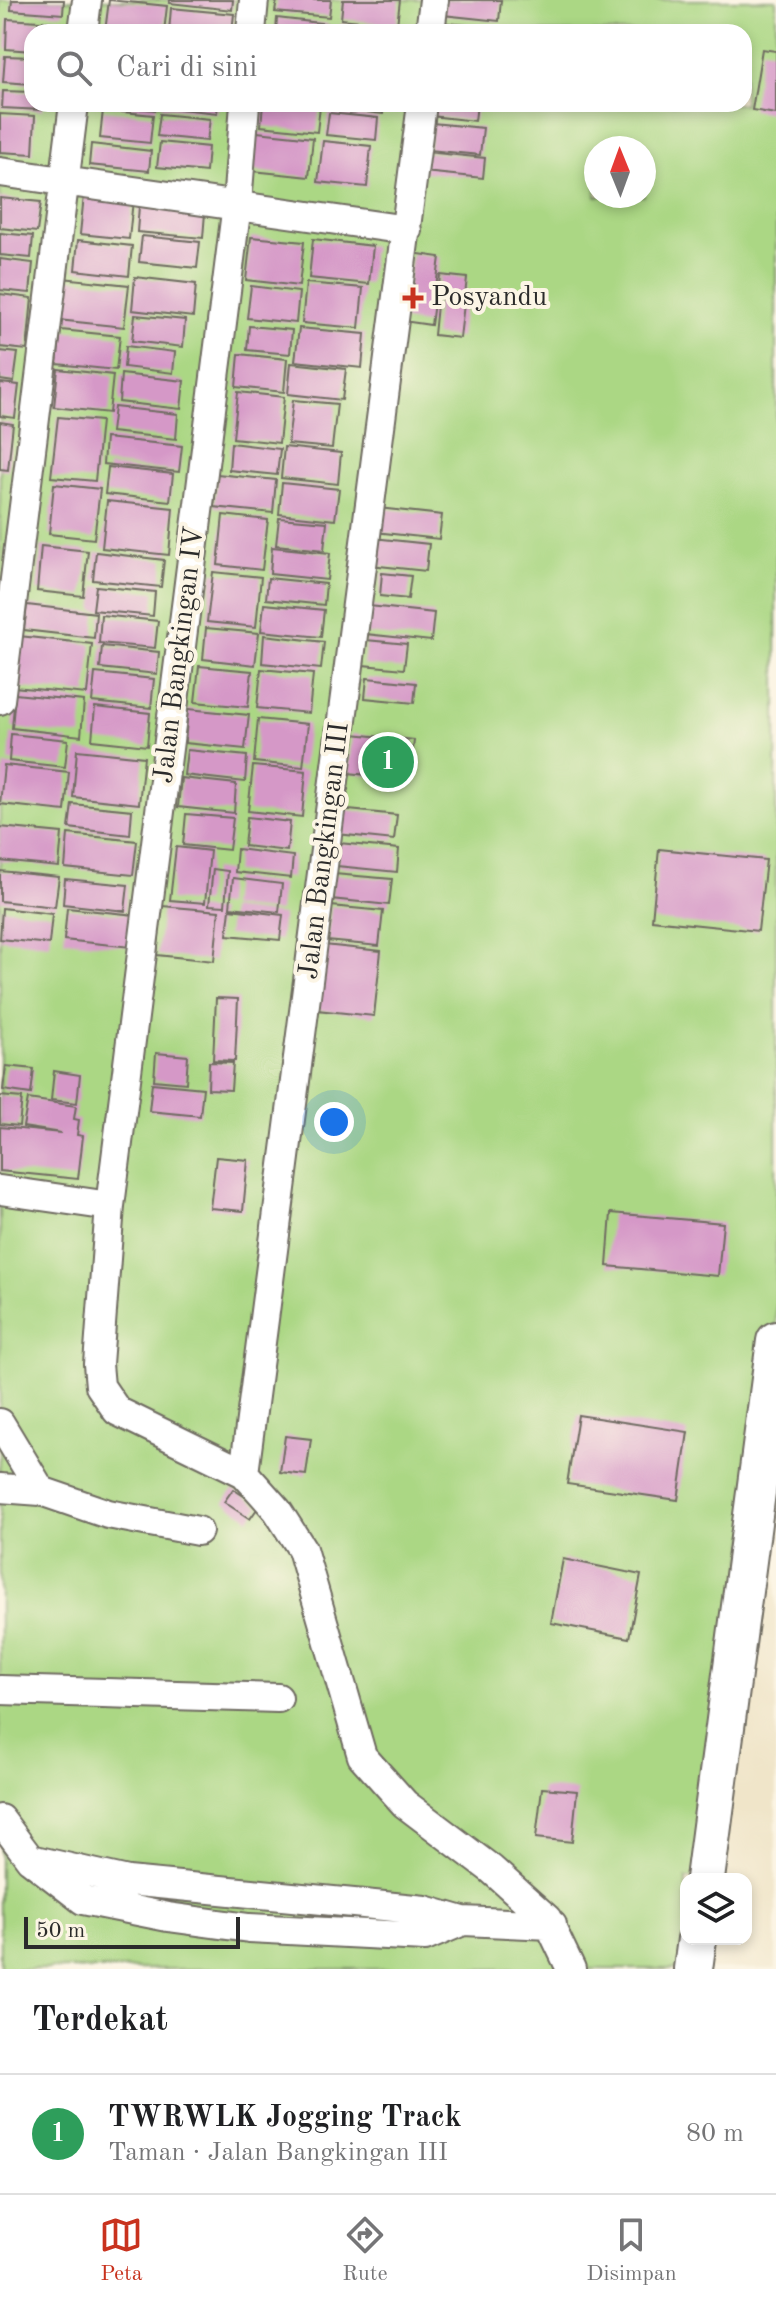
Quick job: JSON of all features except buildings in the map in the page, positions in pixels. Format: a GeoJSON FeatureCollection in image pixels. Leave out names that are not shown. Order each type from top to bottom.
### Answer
{"type":"FeatureCollection","features":[{"type":"Feature","properties":{"kind":"street"},"geometry":{"type":"LineString","coordinates":[[84,24],[87,0]]}},
{"type":"Feature","properties":{"kind":"street"},"geometry":{"type":"LineString","coordinates":[[252,24],[254,0]]}},
{"type":"Feature","properties":{"kind":"street"},"geometry":{"type":"LineString","coordinates":[[431,24],[434,0]]}},
{"type":"Feature","properties":{"kind":"street"},"geometry":{"type":"LineString","coordinates":[[0,700],[73,112]]}},
{"type":"Feature","properties":{"kind":"street","name":"Jalan Bangkingan IV"},"geometry":{"type":"LineString","coordinates":[[244,112],[237,204],[110,1206],[98,1364],[100,1386],[117,1411],[244,1473]]}},
{"type":"Feature","properties":{"kind":"street","name":"Jalan Bangkingan III"},"geometry":{"type":"LineString","coordinates":[[244,1473],[421,112]]}},
{"type":"Feature","properties":{"kind":"street"},"geometry":{"type":"LineString","coordinates":[[0,172],[407,230]]}},
{"type":"Feature","properties":{"kind":"street"},"geometry":{"type":"LineString","coordinates":[[0,1190],[110,1206]]}},
{"type":"Feature","properties":{"kind":"street"},"geometry":{"type":"LineString","coordinates":[[706,1873],[776,1341]]}},
{"type":"Feature","properties":{"kind":"street"},"geometry":{"type":"LineString","coordinates":[[0,1423],[41,1491]]}},
{"type":"Feature","properties":{"kind":"street"},"geometry":{"type":"LineString","coordinates":[[244,1473],[277,1510],[302,1549],[362,1756],[405,1804],[491,1869],[552,1925],[571,1969]]}},
{"type":"Feature","properties":{"kind":"street"},"geometry":{"type":"LineString","coordinates":[[0,1488],[41,1491],[108,1514],[198,1531]]}},
{"type":"Feature","properties":{"kind":"street"},"geometry":{"type":"LineString","coordinates":[[0,1690],[278,1698]]}},
{"type":"Feature","properties":{"kind":"street"},"geometry":{"type":"LineString","coordinates":[[0,1819],[30,1859],[83,1900],[168,1917],[249,1928],[425,1937],[463,1921]]}},
{"type":"Feature","properties":{"kind":"street"},"geometry":{"type":"LineString","coordinates":[[30,1859],[128,1881],[425,1910],[463,1921],[552,1925]]}},
{"type":"Feature","properties":{"kind":"street"},"geometry":{"type":"LineString","coordinates":[[249,1928],[251,1894]]}},
{"type":"Feature","properties":{"kind":"street"},"geometry":{"type":"LineString","coordinates":[[693,1969],[696,1945]]}},
{"type":"Feature","properties":{"kind":"green space"},"geometry":{"type":"Polygon","coordinates":[[[0,0],[776,0],[776,1327],[699,1873],[680,1873],[680,1945],[685,1945],[685,1969],[0,1969],[0,0]]]}},
{"type":"Feature","properties":{"kind":"place","name":"Posyandu"},"geometry":{"type":"Point","coordinates":[413,298]}},
{"type":"Feature","properties":{"kind":"place","name":"TWRWLK Jogging Track"},"geometry":{"type":"Point","coordinates":[388,762]}}]}
